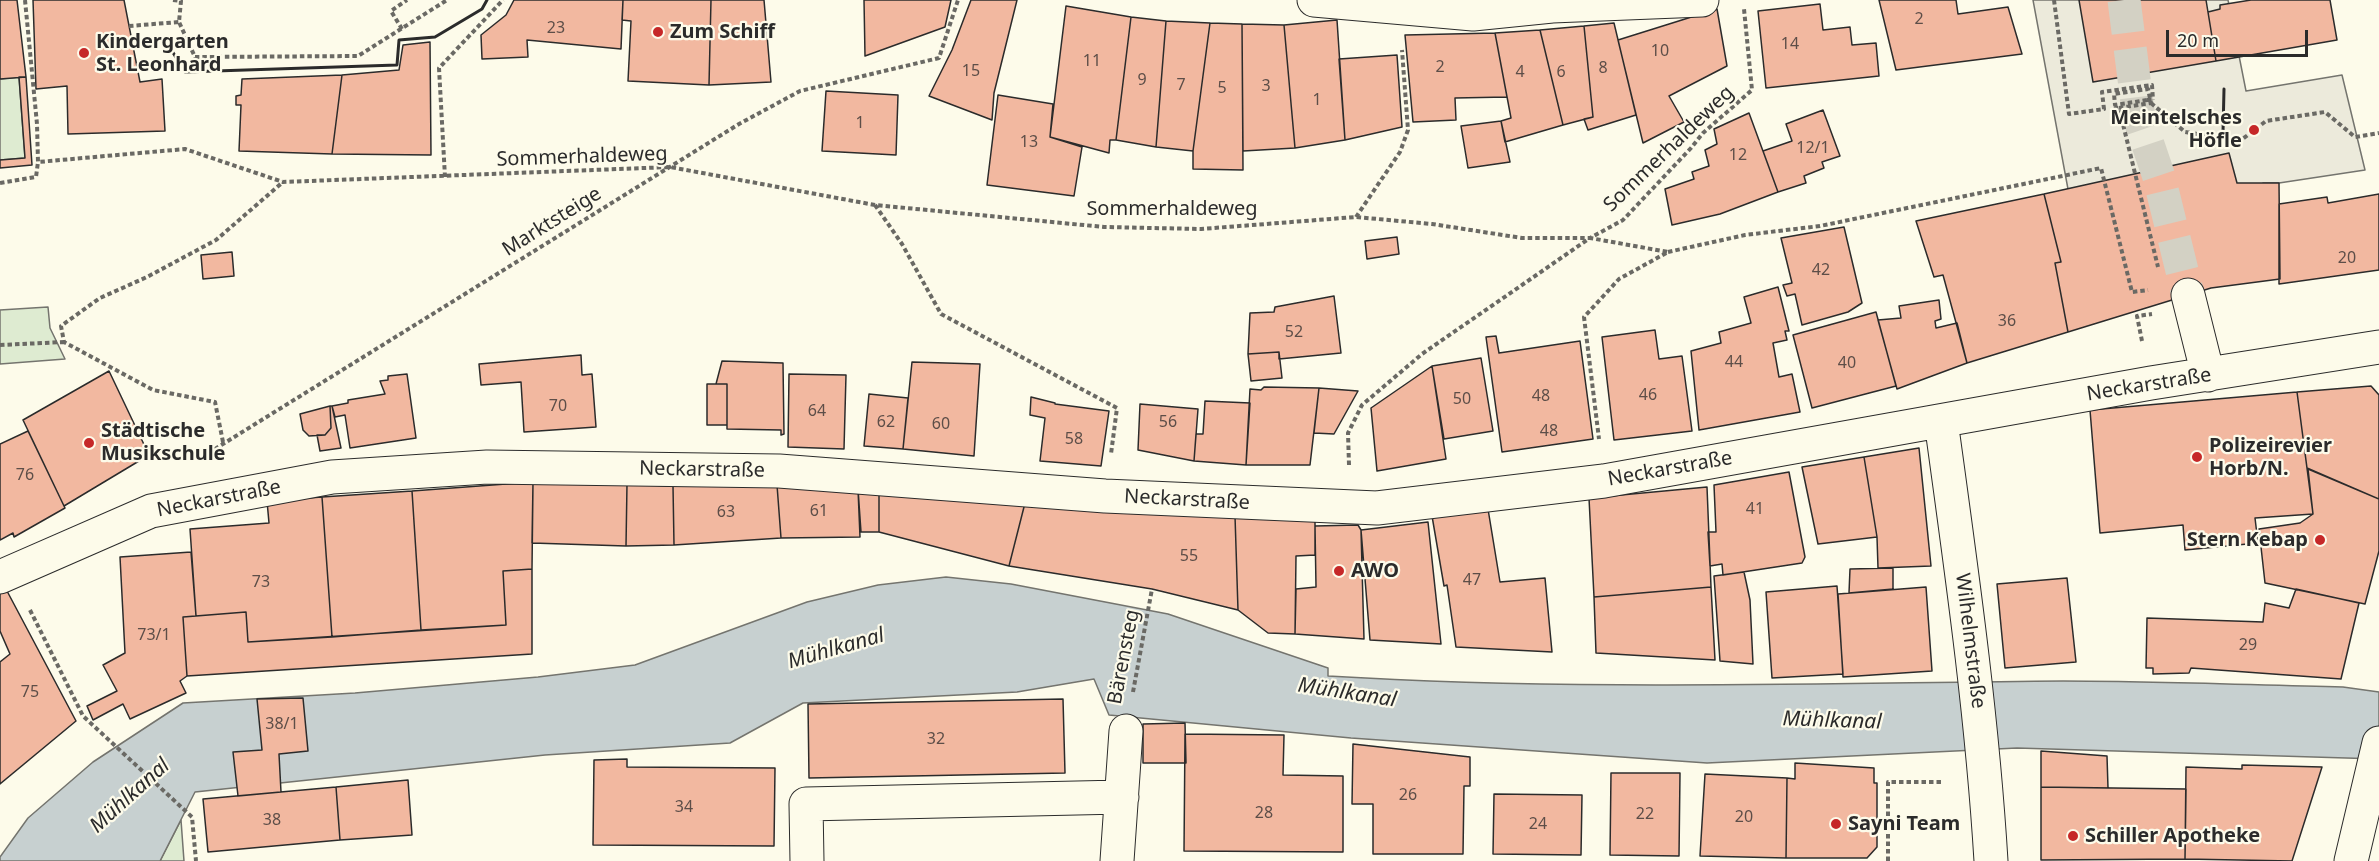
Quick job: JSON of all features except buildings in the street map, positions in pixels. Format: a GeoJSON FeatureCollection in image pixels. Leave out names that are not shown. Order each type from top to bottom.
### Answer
{"type":"FeatureCollection","features":[{"type":"Feature","properties":{"kind":"street"},"geometry":{"type":"LineString","coordinates":[[1314,0],[1473,14],[1552,6],[1702,0]]}},
{"type":"Feature","properties":{"kind":"street"},"geometry":{"type":"LineString","coordinates":[[2188,295],[2208,375]]}},
{"type":"Feature","properties":{"kind":"street","name":"Neckarstraße"},"geometry":{"type":"LineString","coordinates":[[6,575],[151,511],[333,477],[487,467],[779,471],[1106,496],[1377,508],[1604,482],[1941,421],[2379,347]]}},
{"type":"Feature","properties":{"kind":"street","name":"Wilhelmstraße"},"geometry":{"type":"LineString","coordinates":[[1941,421],[1973,658],[1986,776],[1991,861]]}},
{"type":"Feature","properties":{"kind":"street"},"geometry":{"type":"LineString","coordinates":[[1117,861],[1126,731]]}},
{"type":"Feature","properties":{"kind":"street"},"geometry":{"type":"LineString","coordinates":[[2351,861],[2379,743]]}},
{"type":"Feature","properties":{"kind":"street"},"geometry":{"type":"LineString","coordinates":[[807,861],[806,804],[1122,797]]}},
{"type":"Feature","properties":{"kind":"path"},"geometry":{"type":"LineString","coordinates":[[0,183],[36,177],[37,124],[25,0]]}},
{"type":"Feature","properties":{"kind":"path"},"geometry":{"type":"LineString","coordinates":[[173,0],[181,1],[179,22],[195,57],[358,56],[447,0]]}},
{"type":"Feature","properties":{"kind":"path"},"geometry":{"type":"LineString","coordinates":[[402,28],[391,11],[407,0]]}},
{"type":"Feature","properties":{"kind":"path"},"geometry":{"type":"LineString","coordinates":[[445,177],[439,68],[503,0]]}},
{"type":"Feature","properties":{"kind":"path","name":"Marktsteige"},"geometry":{"type":"LineString","coordinates":[[198,459],[739,124],[800,91],[939,58],[958,0]]}},
{"type":"Feature","properties":{"kind":"path","name":"Sommerhaldeweg"},"geometry":{"type":"LineString","coordinates":[[38,162],[185,149],[283,182],[670,167],[875,205],[1104,227],[1200,229],[1356,217],[1432,224],[1522,238],[1590,238],[1623,220],[1703,133],[1752,90],[1744,0]]}},
{"type":"Feature","properties":{"kind":"path"},"geometry":{"type":"LineString","coordinates":[[2054,0],[2069,114],[2104,109],[2102,92],[2152,85],[2150,101]]}},
{"type":"Feature","properties":{"kind":"path"},"geometry":{"type":"LineString","coordinates":[[1356,217],[1400,152],[1408,130],[1399,8]]}},
{"type":"Feature","properties":{"kind":"path"},"geometry":{"type":"LineString","coordinates":[[129,26],[179,22]]}},
{"type":"Feature","properties":{"kind":"path"},"geometry":{"type":"LineString","coordinates":[[2150,101],[2115,105],[2114,94],[2148,89],[2150,101],[2185,132],[2240,141],[2266,121],[2325,112],[2355,137],[2379,133]]}},
{"type":"Feature","properties":{"kind":"path"},"geometry":{"type":"LineString","coordinates":[[2150,101],[2117,109],[2154,250]]}},
{"type":"Feature","properties":{"kind":"path"},"geometry":{"type":"LineString","coordinates":[[1604,482],[1584,317],[1619,279],[1668,252],[1744,235],[1820,226],[2102,168],[2132,292]]}},
{"type":"Feature","properties":{"kind":"path"},"geometry":{"type":"LineString","coordinates":[[64,342],[61,326],[100,298],[147,277],[216,240],[283,182]]}},
{"type":"Feature","properties":{"kind":"path"},"geometry":{"type":"LineString","coordinates":[[875,205],[902,243],[941,314],[1117,408],[1106,496]]}},
{"type":"Feature","properties":{"kind":"path"},"geometry":{"type":"LineString","coordinates":[[1349,507],[1348,433],[1362,405],[1422,354],[1590,238],[1668,252]]}},
{"type":"Feature","properties":{"kind":"path"},"geometry":{"type":"LineString","coordinates":[[0,345],[64,342],[153,390],[215,402],[223,442]]}},
{"type":"Feature","properties":{"kind":"path"},"geometry":{"type":"LineString","coordinates":[[6,575],[83,716],[192,817],[196,861]]}},
{"type":"Feature","properties":{"kind":"path","name":"Bärensteg"},"geometry":{"type":"LineString","coordinates":[[1126,731],[1152,589]]}},
{"type":"Feature","properties":{"kind":"path"},"geometry":{"type":"LineString","coordinates":[[1888,861],[1888,782],[1986,776]]}},
{"type":"Feature","properties":{"kind":"green space"},"geometry":{"type":"Polygon","coordinates":[[[19,77],[25,158],[0,160],[0,79],[19,77]]]}},
{"type":"Feature","properties":{"kind":"green space"},"geometry":{"type":"Polygon","coordinates":[[[48,307],[50,328],[65,359],[0,364],[0,310],[48,307]]]}},
{"type":"Feature","properties":{"kind":"green space"},"geometry":{"type":"Polygon","coordinates":[[[181,820],[184,861],[160,861],[181,820]]]}},
{"type":"Feature","properties":{"kind":"shaded area"},"geometry":{"type":"Polygon","coordinates":[[[2033,0],[2228,0],[2246,91],[2342,75],[2365,170],[2279,183],[2263,183],[2090,308],[2033,0]]]}},
{"type":"Feature","properties":{"kind":"water","name":"Mühlkanal"},"geometry":{"type":"Polygon","coordinates":[[[946,577],[1011,584],[1168,614],[1328,668],[1328,676],[1420,681],[1604,685],[2063,681],[2343,687],[2379,692],[2379,759],[2017,748],[1707,763],[1351,738],[1109,715],[1094,679],[1017,692],[803,703],[730,743],[545,755],[195,792],[160,861],[0,861],[0,857],[28,818],[93,762],[183,703],[355,693],[538,677],[635,665],[807,602],[878,585],[946,577]]]}},
{"type":"Feature","properties":{"kind":"tunnel"},"geometry":{"type":"LineString","coordinates":[[2124,0],[2139,118],[2159,177],[2188,295]]}},
{"type":"Feature","properties":{"kind":"wall"},"geometry":{"type":"LineString","coordinates":[[164,38],[185,72],[397,65],[399,40],[435,37],[482,9],[487,0]]}},
{"type":"Feature","properties":{"kind":"wall"},"geometry":{"type":"LineString","coordinates":[[2223,132],[2224,89]]}},
{"type":"Feature","properties":{"kind":"place","name":"Zum Schiff"},"geometry":{"type":"Point","coordinates":[658,32]}},
{"type":"Feature","properties":{"kind":"place","name":"Kindergarten St. Leonhard"},"geometry":{"type":"Point","coordinates":[84,53]}},
{"type":"Feature","properties":{"kind":"place","name":"Meintelsches Höfle"},"geometry":{"type":"Point","coordinates":[2254,130]}},
{"type":"Feature","properties":{"kind":"place","name":"Städtische Musikschule"},"geometry":{"type":"Point","coordinates":[89,443]}},
{"type":"Feature","properties":{"kind":"place","name":"Polizeirevier Horb/N."},"geometry":{"type":"Point","coordinates":[2197,457]}},
{"type":"Feature","properties":{"kind":"place","name":"Stern Kebap"},"geometry":{"type":"Point","coordinates":[2320,540]}},
{"type":"Feature","properties":{"kind":"place","name":"AWO"},"geometry":{"type":"Point","coordinates":[1339,571]}},
{"type":"Feature","properties":{"kind":"place","name":"Sayni Team"},"geometry":{"type":"Point","coordinates":[1836,824]}},
{"type":"Feature","properties":{"kind":"place","name":"Schiller Apotheke"},"geometry":{"type":"Point","coordinates":[2073,836]}}]}
